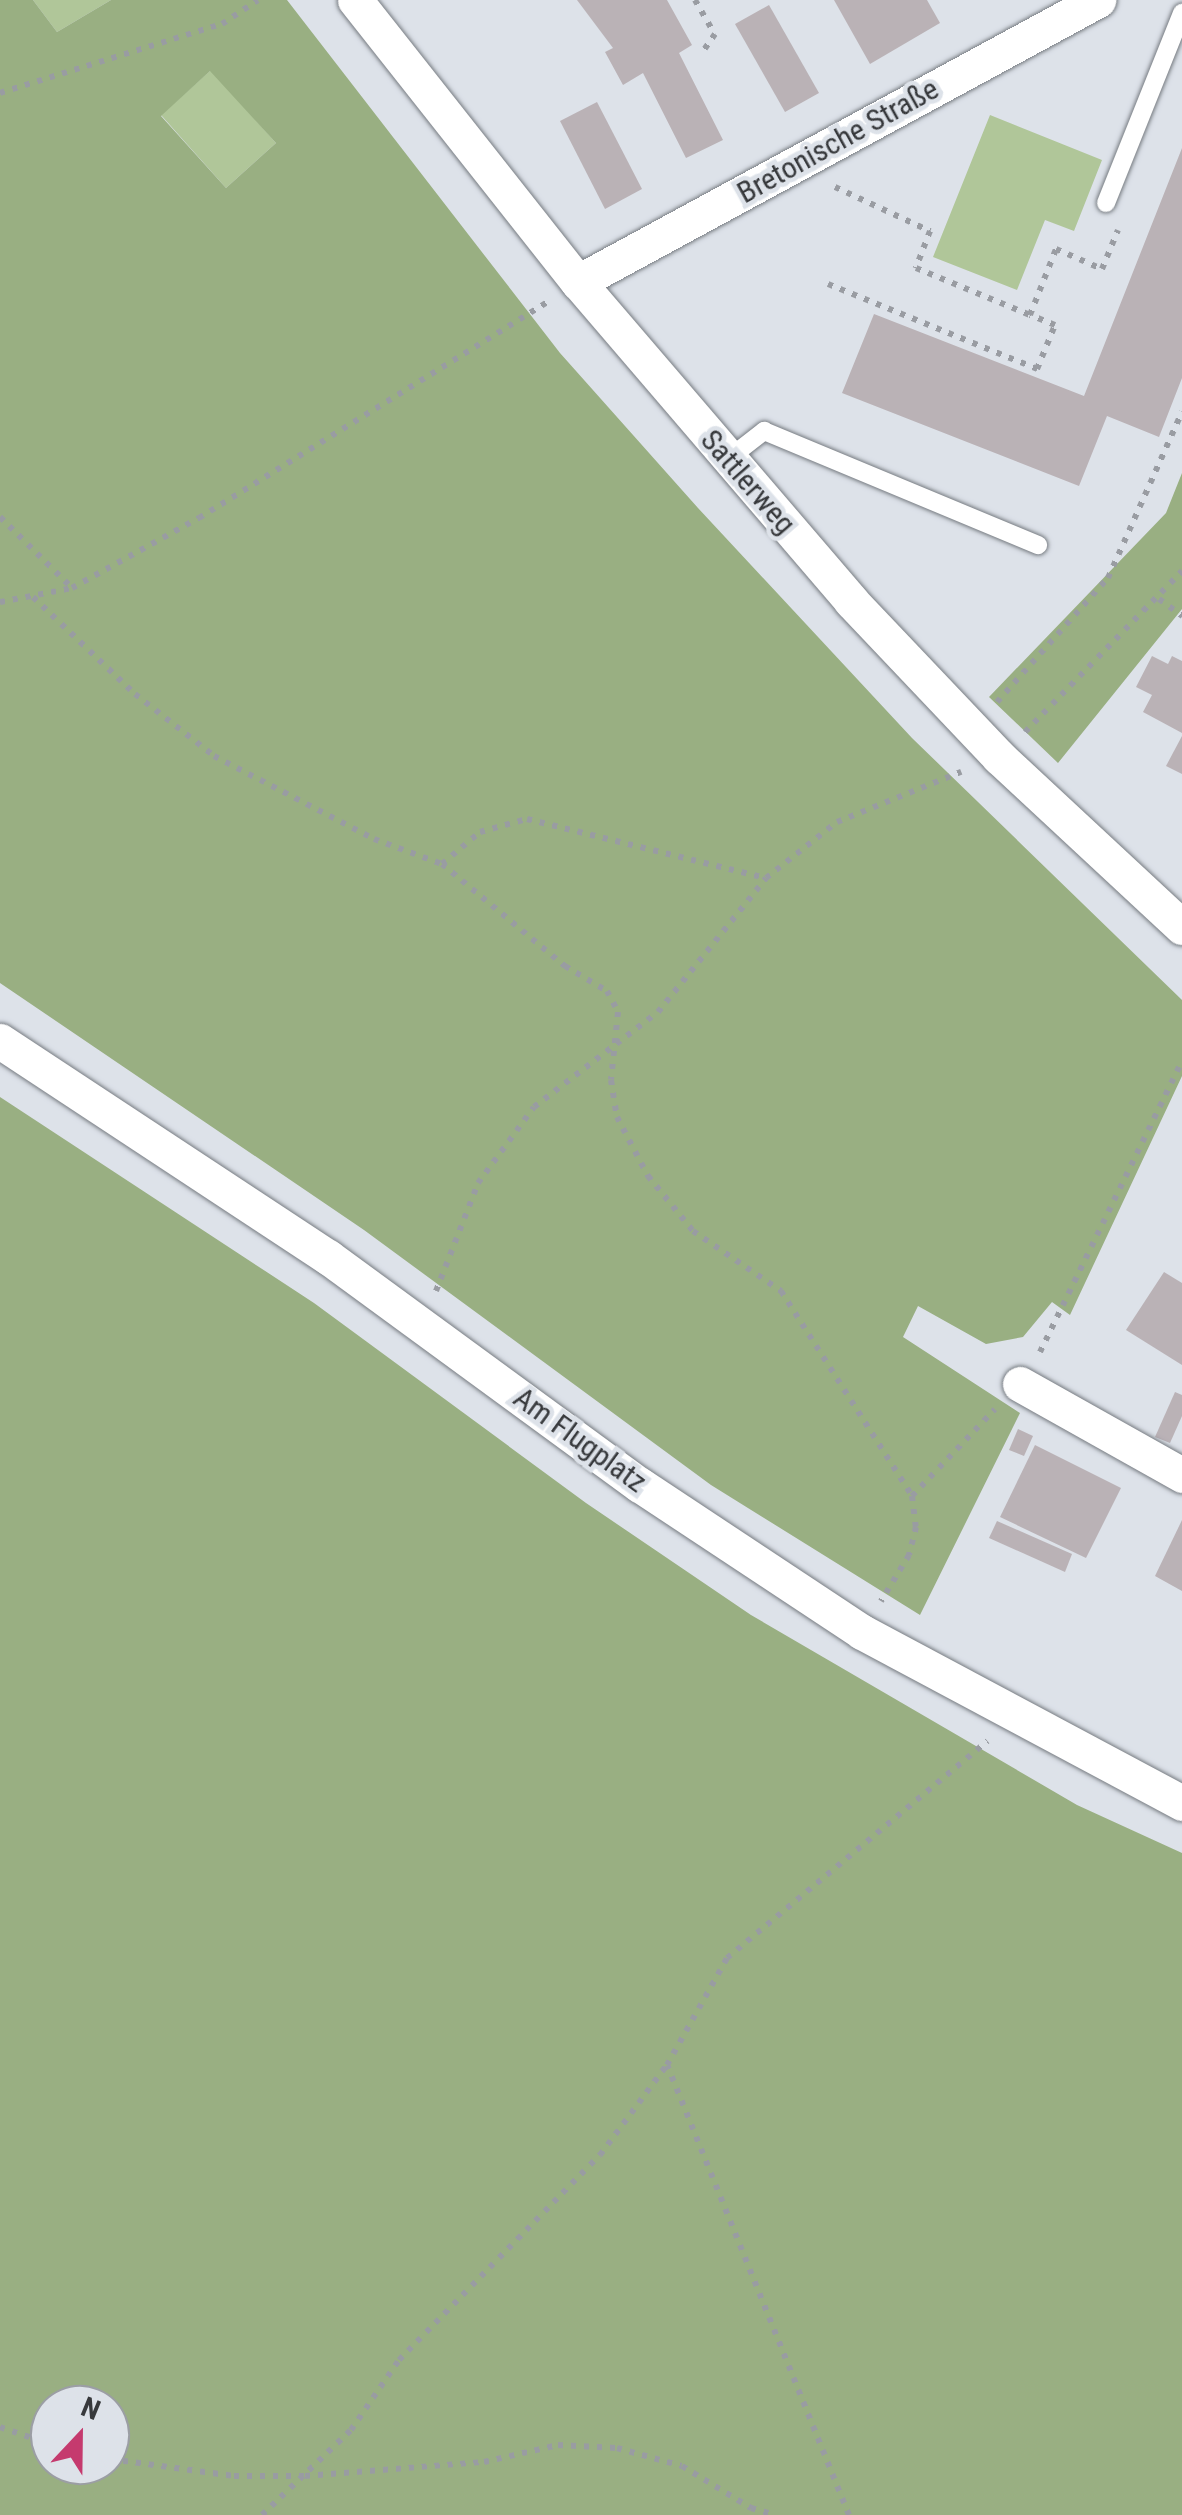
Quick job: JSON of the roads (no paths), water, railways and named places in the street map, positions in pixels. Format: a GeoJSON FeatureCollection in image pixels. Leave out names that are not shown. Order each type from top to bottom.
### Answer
{"type":"FeatureCollection","features":[{"type":"Feature","properties":{"kind":"street","name":"Sattlerweg"},"geometry":{"type":"LineString","coordinates":[[354,0],[578,282],[728,459],[999,757],[1182,927]]}},
{"type":"Feature","properties":{"kind":"street","name":"Bretonische Straße"},"geometry":{"type":"LineString","coordinates":[[578,282],[1098,0]]}},
{"type":"Feature","properties":{"kind":"street","name":"Am Flugplatz"},"geometry":{"type":"LineString","coordinates":[[0,1041],[424,1325],[640,1484],[862,1632],[1015,1718],[1182,1803]]}},
{"type":"Feature","properties":{"kind":"street"},"geometry":{"type":"LineString","coordinates":[[1020,1384],[1182,1475]]}},
{"type":"Feature","properties":{"kind":"lane"},"geometry":{"type":"LineString","coordinates":[[1106,203],[1182,14]]}},
{"type":"Feature","properties":{"kind":"lane"},"geometry":{"type":"LineString","coordinates":[[728,459],[764,430],[1038,544]]}}]}
